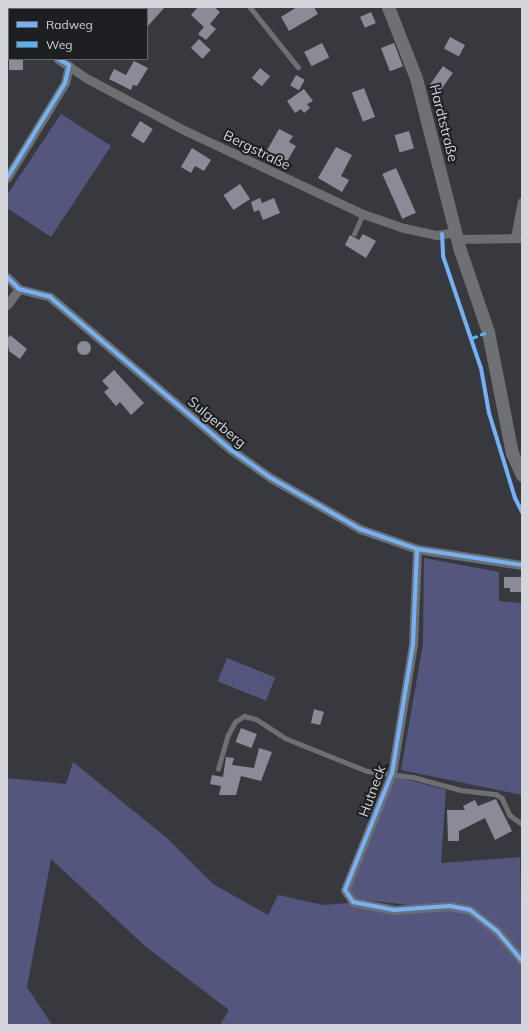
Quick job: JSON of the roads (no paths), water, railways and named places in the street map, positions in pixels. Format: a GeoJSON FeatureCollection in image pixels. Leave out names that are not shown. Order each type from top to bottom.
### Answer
{"type":"FeatureCollection","features":[{"type":"Feature","properties":{"kind":"main road","name":"Hardtstraße"},"geometry":{"type":"LineString","coordinates":[[388,7],[416,78],[457,241],[488,332],[512,453],[522,475]]}},
{"type":"Feature","properties":{"kind":"street","name":"Bergstraße"},"geometry":{"type":"LineString","coordinates":[[72,62],[88,79],[186,131],[363,214],[404,228],[457,241],[518,237]]}},
{"type":"Feature","properties":{"kind":"street"},"geometry":{"type":"LineString","coordinates":[[7,178],[65,83],[72,62]]}},
{"type":"Feature","properties":{"kind":"street"},"geometry":{"type":"LineString","coordinates":[[518,237],[522,202]]}},
{"type":"Feature","properties":{"kind":"street"},"geometry":{"type":"LineString","coordinates":[[7,277],[19,289],[7,305]]}},
{"type":"Feature","properties":{"kind":"street","name":"Sulgerberg"},"geometry":{"type":"LineString","coordinates":[[19,289],[50,297],[230,449],[271,478],[360,528],[417,549]]}},
{"type":"Feature","properties":{"kind":"street"},"geometry":{"type":"LineString","coordinates":[[417,549],[522,565]]}},
{"type":"Feature","properties":{"kind":"street","name":"Hutneck"},"geometry":{"type":"LineString","coordinates":[[417,549],[413,644],[392,773],[345,890],[348,897],[353,902],[394,910],[450,906],[470,910],[497,931],[522,961]]}},
{"type":"Feature","properties":{"kind":"lane"},"geometry":{"type":"LineString","coordinates":[[250,7],[298,66]]}},
{"type":"Feature","properties":{"kind":"lane"},"geometry":{"type":"LineString","coordinates":[[354,234],[363,214]]}},
{"type":"Feature","properties":{"kind":"lane","name":"Hutneck"},"geometry":{"type":"LineString","coordinates":[[218,769],[228,735],[235,722],[244,716],[321,754],[367,771],[392,773],[461,790],[496,794],[502,798],[510,815],[522,824]]}}]}
